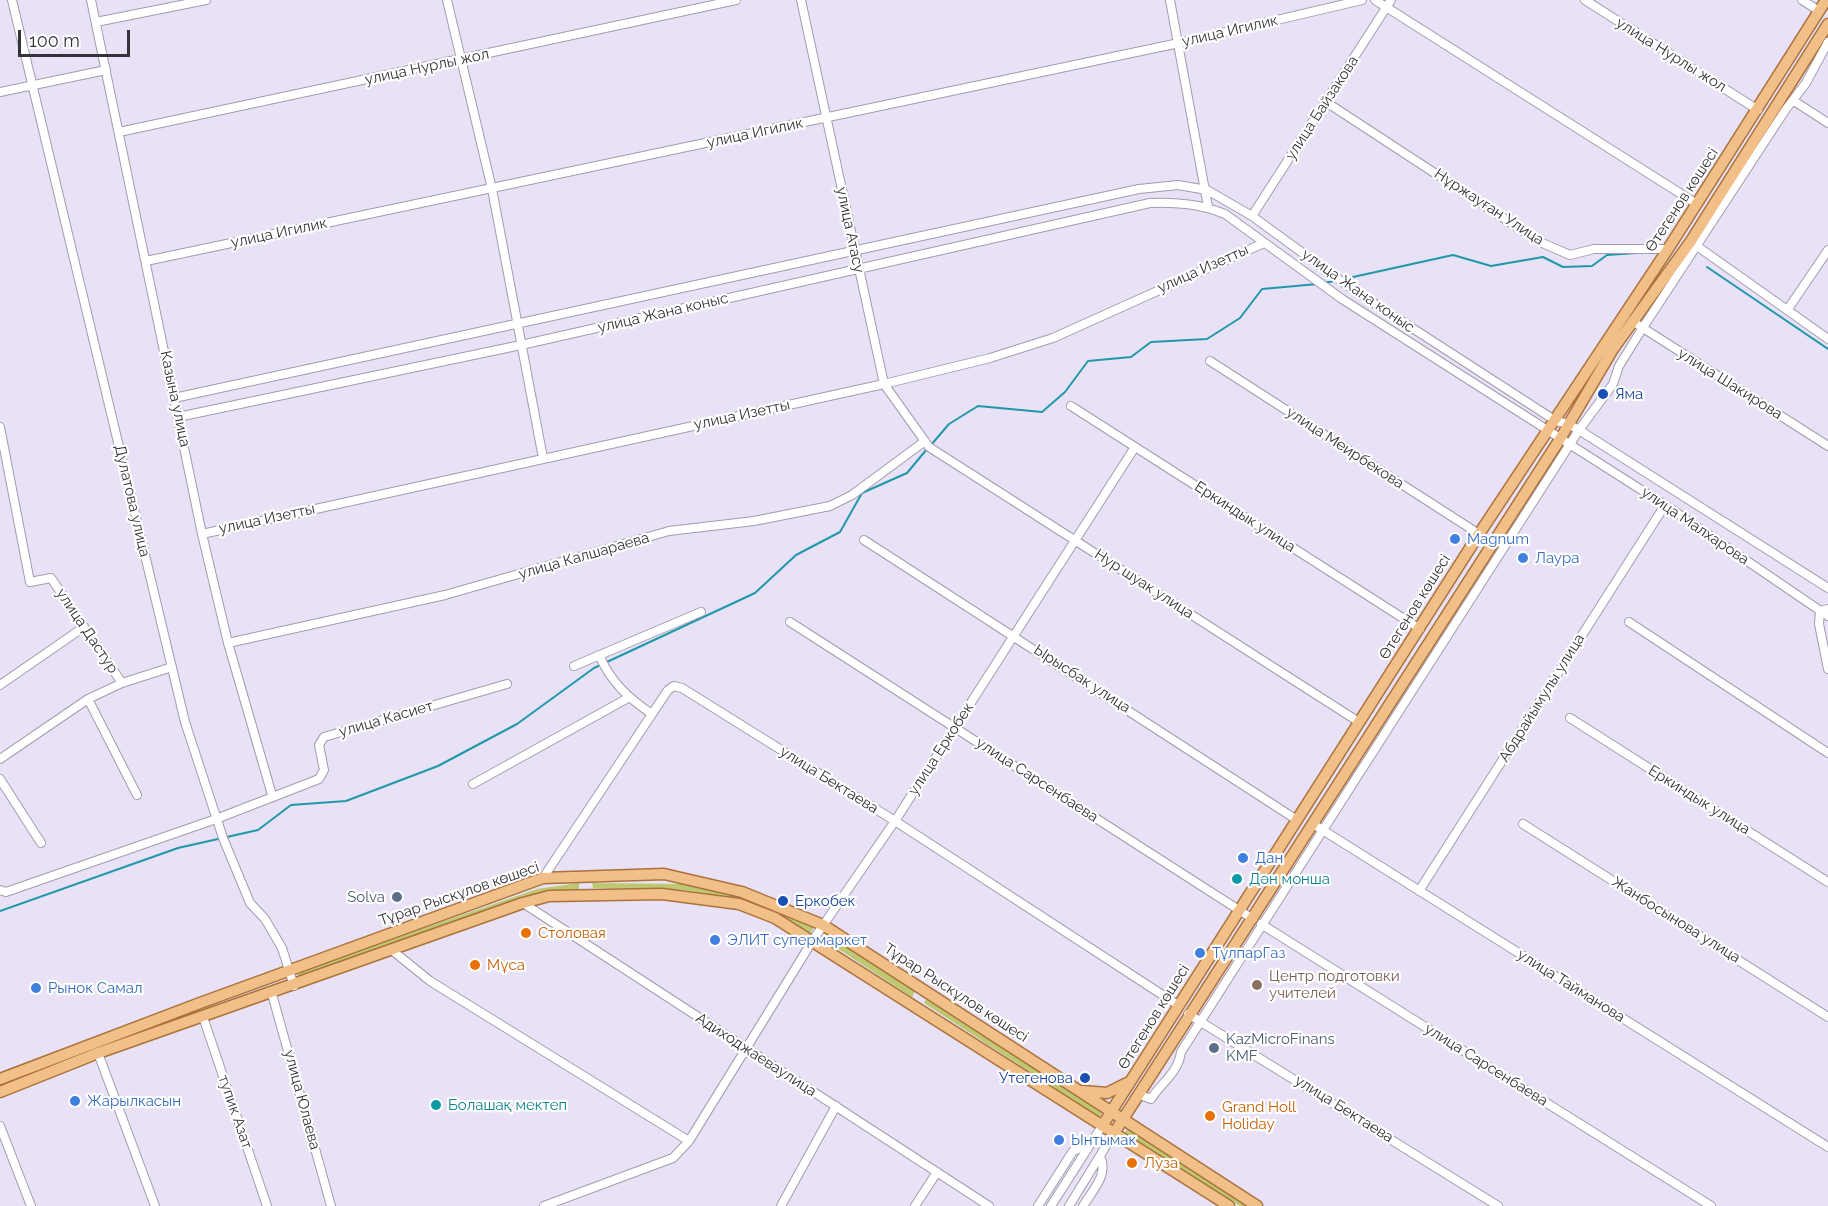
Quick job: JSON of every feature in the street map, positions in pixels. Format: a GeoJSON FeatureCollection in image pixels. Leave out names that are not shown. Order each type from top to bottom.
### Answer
{"type":"FeatureCollection","features":[{"type":"Feature","properties":{"kind":"main road","name":"Өтегенов көшесі"},"geometry":{"type":"LineString","coordinates":[[1102,1126],[1479,534],[1668,249],[1826,0]]}},
{"type":"Feature","properties":{"kind":"main road","name":"Өтегенов көшесі"},"geometry":{"type":"LineString","coordinates":[[1114,1133],[1188,1014],[1257,921],[1318,827],[1323,810],[1560,439],[1632,321],[1694,243],[1742,160],[1828,24]]}},
{"type":"Feature","properties":{"kind":"main road"},"geometry":{"type":"LineString","coordinates":[[1730,153],[1742,160]]}},
{"type":"Feature","properties":{"kind":"main road","name":"Тұрар Рыскұлов көшесі"},"geometry":{"type":"LineString","coordinates":[[0,1079],[289,970],[543,878],[664,874],[742,892],[823,925],[1257,1206]]}},
{"type":"Feature","properties":{"kind":"main road"},"geometry":{"type":"LineString","coordinates":[[584,877],[585,895]]}},
{"type":"Feature","properties":{"kind":"main road","name":"Тұрар Рыскұлов көшесі"},"geometry":{"type":"LineString","coordinates":[[0,1092],[98,1053],[272,994],[523,903],[549,896],[657,894],[739,904],[775,918],[1229,1206]]}},
{"type":"Feature","properties":{"kind":"main road"},"geometry":{"type":"LineString","coordinates":[[913,1004],[922,989]]}},
{"type":"Feature","properties":{"kind":"main road"},"geometry":{"type":"LineString","coordinates":[[1078,1090],[1107,1093],[1118,1090],[1132,1080]]}},
{"type":"Feature","properties":{"kind":"street","name":"Дулатова улица"},"geometry":{"type":"LineString","coordinates":[[12,0],[185,722],[216,819],[250,903],[266,919],[282,948],[294,986]]}},
{"type":"Feature","properties":{"kind":"street","name":"Казына улица"},"geometry":{"type":"LineString","coordinates":[[91,0],[202,534],[228,643],[272,795]]}},
{"type":"Feature","properties":{"kind":"street"},"geometry":{"type":"LineString","coordinates":[[96,22],[206,0]]}},
{"type":"Feature","properties":{"kind":"street"},"geometry":{"type":"LineString","coordinates":[[447,0],[492,189],[543,458]]}},
{"type":"Feature","properties":{"kind":"street","name":"улица Нурлы жол"},"geometry":{"type":"LineString","coordinates":[[119,132],[736,0]]}},
{"type":"Feature","properties":{"kind":"street","name":"улица Атасу"},"geometry":{"type":"LineString","coordinates":[[801,0],[884,384],[927,444]]}},
{"type":"Feature","properties":{"kind":"street"},"geometry":{"type":"LineString","coordinates":[[1170,0],[1207,190],[1208,207]]}},
{"type":"Feature","properties":{"kind":"street","name":"улица Игилик"},"geometry":{"type":"LineString","coordinates":[[146,261],[1179,44],[1362,0]]}},
{"type":"Feature","properties":{"kind":"street"},"geometry":{"type":"LineString","coordinates":[[1375,0],[1389,3],[1697,204]]}},
{"type":"Feature","properties":{"kind":"street","name":"улица Нурлы жол"},"geometry":{"type":"LineString","coordinates":[[1585,0],[1758,110]]}},
{"type":"Feature","properties":{"kind":"street"},"geometry":{"type":"LineString","coordinates":[[1802,0],[1819,11]]}},
{"type":"Feature","properties":{"kind":"street","name":"улица Байзакова"},"geometry":{"type":"LineString","coordinates":[[1252,216],[1389,3]]}},
{"type":"Feature","properties":{"kind":"street"},"geometry":{"type":"LineString","coordinates":[[1318,827],[1579,430],[1613,384],[1619,366],[1694,243],[1786,109],[1794,101],[1828,42]]}},
{"type":"Feature","properties":{"kind":"street"},"geometry":{"type":"LineString","coordinates":[[0,92],[106,70]]}},
{"type":"Feature","properties":{"kind":"street"},"geometry":{"type":"LineString","coordinates":[[1794,101],[1828,123]]}},
{"type":"Feature","properties":{"kind":"street","name":"Нұржауған Улица"},"geometry":{"type":"LineString","coordinates":[[1326,102],[1540,242],[1570,255],[1594,249],[1668,249]]}},
{"type":"Feature","properties":{"kind":"street","name":"улица Жана коныс"},"geometry":{"type":"LineString","coordinates":[[174,398],[1139,189],[1178,186],[1207,190],[1252,216],[1352,289],[1556,421],[1568,424]]}},
{"type":"Feature","properties":{"kind":"street"},"geometry":{"type":"LineString","coordinates":[[1139,189],[1147,204]]}},
{"type":"Feature","properties":{"kind":"street","name":"улица Жана коныс"},"geometry":{"type":"LineString","coordinates":[[178,417],[521,345],[1147,204],[1181,202],[1208,207],[1225,214],[1342,299],[1560,439]]}},
{"type":"Feature","properties":{"kind":"street","name":"улица Изетты"},"geometry":{"type":"LineString","coordinates":[[202,534],[884,384],[990,358],[1053,338],[1264,243]]}},
{"type":"Feature","properties":{"kind":"street"},"geometry":{"type":"LineString","coordinates":[[1694,243],[1828,339]]}},
{"type":"Feature","properties":{"kind":"street"},"geometry":{"type":"LineString","coordinates":[[1788,309],[1828,250]]}},
{"type":"Feature","properties":{"kind":"street","name":"улица Шакирова"},"geometry":{"type":"LineString","coordinates":[[1632,321],[1828,446]]}},
{"type":"Feature","properties":{"kind":"street","name":"улица Меирбекова"},"geometry":{"type":"LineString","coordinates":[[1210,361],[1479,534]]}},
{"type":"Feature","properties":{"kind":"street","name":"Еркиндык улица"},"geometry":{"type":"LineString","coordinates":[[1071,406],[1420,629]]}},
{"type":"Feature","properties":{"kind":"street","name":"улица Малхарова"},"geometry":{"type":"LineString","coordinates":[[1568,424],[1828,588]]}},
{"type":"Feature","properties":{"kind":"street","name":"улица Дастур"},"geometry":{"type":"LineString","coordinates":[[0,427],[30,582],[51,578],[122,683]]}},
{"type":"Feature","properties":{"kind":"street","name":"улица Малхарова"},"geometry":{"type":"LineString","coordinates":[[1560,439],[1824,610],[1828,616]]}},
{"type":"Feature","properties":{"kind":"street","name":"Нур шуак улица"},"geometry":{"type":"LineString","coordinates":[[927,444],[1359,722]]}},
{"type":"Feature","properties":{"kind":"street","name":"улица Калшараева"},"geometry":{"type":"LineString","coordinates":[[228,643],[445,595],[669,531],[754,521],[830,506],[852,495],[927,444]]}},
{"type":"Feature","properties":{"kind":"street","name":"улица Еркобек"},"geometry":{"type":"LineString","coordinates":[[689,1142],[813,940],[895,821],[1135,447]]}},
{"type":"Feature","properties":{"kind":"street","name":"Абдрайымулы улица"},"geometry":{"type":"LineString","coordinates":[[1419,891],[1665,505]]}},
{"type":"Feature","properties":{"kind":"street","name":"Ырысбак улица"},"geometry":{"type":"LineString","coordinates":[[864,540],[1298,820]]}},
{"type":"Feature","properties":{"kind":"street"},"geometry":{"type":"LineString","coordinates":[[1824,610],[1819,624],[1828,669]]}},
{"type":"Feature","properties":{"kind":"street"},"geometry":{"type":"LineString","coordinates":[[574,666],[701,612]]}},
{"type":"Feature","properties":{"kind":"street","name":"улица Сарсенбаева"},"geometry":{"type":"LineString","coordinates":[[790,622],[1239,910],[1710,1206]]}},
{"type":"Feature","properties":{"kind":"street"},"geometry":{"type":"LineString","coordinates":[[1629,622],[1828,753]]}},
{"type":"Feature","properties":{"kind":"street"},"geometry":{"type":"LineString","coordinates":[[0,685],[84,627]]}},
{"type":"Feature","properties":{"kind":"street"},"geometry":{"type":"LineString","coordinates":[[599,655],[609,676],[628,698],[652,714]]}},
{"type":"Feature","properties":{"kind":"street"},"geometry":{"type":"LineString","coordinates":[[0,759],[88,699],[122,683],[172,667]]}},
{"type":"Feature","properties":{"kind":"street","name":"улица Касиет"},"geometry":{"type":"LineString","coordinates":[[272,795],[320,779],[323,775],[319,745],[324,736],[507,684]]}},
{"type":"Feature","properties":{"kind":"street","name":"улица Бектаева"},"geometry":{"type":"LineString","coordinates":[[543,878],[668,690],[674,687],[682,688],[895,821],[1179,1005]]}},
{"type":"Feature","properties":{"kind":"street"},"geometry":{"type":"LineString","coordinates":[[473,784],[628,698]]}},
{"type":"Feature","properties":{"kind":"street"},"geometry":{"type":"LineString","coordinates":[[88,699],[137,795]]}},
{"type":"Feature","properties":{"kind":"street","name":"Еркиндык улица"},"geometry":{"type":"LineString","coordinates":[[1570,718],[1828,882]]}},
{"type":"Feature","properties":{"kind":"street"},"geometry":{"type":"LineString","coordinates":[[0,779],[41,843]]}},
{"type":"Feature","properties":{"kind":"street"},"geometry":{"type":"LineString","coordinates":[[0,890],[6,892],[59,874],[216,819],[272,795]]}},
{"type":"Feature","properties":{"kind":"street"},"geometry":{"type":"LineString","coordinates":[[1309,803],[1323,810]]}},
{"type":"Feature","properties":{"kind":"street","name":"Жанбосынова улица"},"geometry":{"type":"LineString","coordinates":[[1523,824],[1828,1017]]}},
{"type":"Feature","properties":{"kind":"street","name":"улица Тайманова"},"geometry":{"type":"LineString","coordinates":[[1318,827],[1828,1147]]}},
{"type":"Feature","properties":{"kind":"street","name":"Адиходжаеваулица"},"geometry":{"type":"LineString","coordinates":[[523,903],[744,1049],[989,1206]]}},
{"type":"Feature","properties":{"kind":"street"},"geometry":{"type":"LineString","coordinates":[[1138,1094],[1151,1099],[1167,1082],[1179,1063],[1181,1052],[1202,1020],[1257,921]]}},
{"type":"Feature","properties":{"kind":"street"},"geometry":{"type":"LineString","coordinates":[[393,951],[430,981],[689,1142],[673,1158],[544,1206]]}},
{"type":"Feature","properties":{"kind":"street","name":"улица Юлаева"},"geometry":{"type":"LineString","coordinates":[[272,994],[331,1206]]}},
{"type":"Feature","properties":{"kind":"street","name":"улица Бектаева"},"geometry":{"type":"LineString","coordinates":[[1188,1014],[1202,1020],[1498,1206]]}},
{"type":"Feature","properties":{"kind":"street","name":"тупик Азат"},"geometry":{"type":"LineString","coordinates":[[203,1017],[267,1206]]}},
{"type":"Feature","properties":{"kind":"street"},"geometry":{"type":"LineString","coordinates":[[98,1053],[154,1206]]}},
{"type":"Feature","properties":{"kind":"street"},"geometry":{"type":"LineString","coordinates":[[781,1206],[836,1106]]}},
{"type":"Feature","properties":{"kind":"street"},"geometry":{"type":"LineString","coordinates":[[0,1126],[31,1206]]}},
{"type":"Feature","properties":{"kind":"street"},"geometry":{"type":"LineString","coordinates":[[1051,1206],[1102,1126]]}},
{"type":"Feature","properties":{"kind":"street"},"geometry":{"type":"LineString","coordinates":[[1069,1206],[1114,1133]]}},
{"type":"Feature","properties":{"kind":"street"},"geometry":{"type":"LineString","coordinates":[[1038,1206],[1073,1151],[1090,1144]]}},
{"type":"Feature","properties":{"kind":"street"},"geometry":{"type":"LineString","coordinates":[[1083,1206],[1102,1175],[1104,1165],[1100,1156]]}},
{"type":"Feature","properties":{"kind":"street"},"geometry":{"type":"LineString","coordinates":[[915,1206],[937,1172]]}},
{"type":"Feature","properties":{"kind":"green space"},"geometry":{"type":"Polygon","coordinates":[[[579,883],[579,890],[538,893],[299,977],[297,972],[537,889],[579,883]]]}},
{"type":"Feature","properties":{"kind":"green space"},"geometry":{"type":"Polygon","coordinates":[[[592,883],[684,884],[741,896],[814,927],[811,933],[739,899],[685,890],[593,888],[592,883]]]}},
{"type":"Feature","properties":{"kind":"green space"},"geometry":{"type":"Polygon","coordinates":[[[827,934],[915,991],[912,997],[823,939],[827,934]]]}},
{"type":"Feature","properties":{"kind":"green space"},"geometry":{"type":"Polygon","coordinates":[[[927,997],[1103,1111],[1099,1117],[924,1003],[927,997]]]}},
{"type":"Feature","properties":{"kind":"green space"},"geometry":{"type":"Polygon","coordinates":[[[1128,1127],[1251,1206],[1240,1206],[1125,1133],[1128,1127]]]}},
{"type":"Feature","properties":{"kind":"waterway"},"geometry":{"type":"LineString","coordinates":[[1344,279],[1453,255],[1491,266],[1543,257],[1563,267],[1592,266],[1607,255],[1637,253]]}},
{"type":"Feature","properties":{"kind":"waterway"},"geometry":{"type":"LineString","coordinates":[[1707,267],[1828,349]]}},
{"type":"Feature","properties":{"kind":"waterway"},"geometry":{"type":"LineString","coordinates":[[1323,283],[1335,281]]}},
{"type":"Feature","properties":{"kind":"waterway"},"geometry":{"type":"LineString","coordinates":[[931,445],[949,424],[978,406],[1042,412],[1065,392],[1088,361],[1131,357],[1151,342],[1207,339],[1240,318],[1262,289],[1318,284]]}},
{"type":"Feature","properties":{"kind":"waterway"},"geometry":{"type":"LineString","coordinates":[[0,911],[178,848],[258,830],[291,805],[346,801],[438,766],[517,724],[594,668],[755,593],[796,555],[840,532],[862,493],[907,473],[927,449]]}},
{"type":"Feature","properties":{"kind":"place","name":"Яма"},"geometry":{"type":"Point","coordinates":[1603,394]}},
{"type":"Feature","properties":{"kind":"place","name":"Magnum"},"geometry":{"type":"Point","coordinates":[1455,539]}},
{"type":"Feature","properties":{"kind":"place","name":"Лаура"},"geometry":{"type":"Point","coordinates":[1523,558]}},
{"type":"Feature","properties":{"kind":"place","name":"Дан"},"geometry":{"type":"Point","coordinates":[1243,858]}},
{"type":"Feature","properties":{"kind":"place","name":"Дән монша"},"geometry":{"type":"Point","coordinates":[1237,879]}},
{"type":"Feature","properties":{"kind":"place","name":"Solva"},"geometry":{"type":"Point","coordinates":[397,897]}},
{"type":"Feature","properties":{"kind":"place","name":"Еркобек"},"geometry":{"type":"Point","coordinates":[783,901]}},
{"type":"Feature","properties":{"kind":"place","name":"Столовая"},"geometry":{"type":"Point","coordinates":[526,933]}},
{"type":"Feature","properties":{"kind":"place","name":"ЭЛИТ супермаркет"},"geometry":{"type":"Point","coordinates":[715,940]}},
{"type":"Feature","properties":{"kind":"place","name":"ТұлпарГаз"},"geometry":{"type":"Point","coordinates":[1200,953]}},
{"type":"Feature","properties":{"kind":"place","name":"Мұса"},"geometry":{"type":"Point","coordinates":[475,965]}},
{"type":"Feature","properties":{"kind":"place","name":"Центр подготовки учителей"},"geometry":{"type":"Point","coordinates":[1257,985]}},
{"type":"Feature","properties":{"kind":"place","name":"Рынок Самал"},"geometry":{"type":"Point","coordinates":[36,988]}},
{"type":"Feature","properties":{"kind":"place","name":"KazMicroFinans KMF"},"geometry":{"type":"Point","coordinates":[1214,1048]}},
{"type":"Feature","properties":{"kind":"place","name":"Утегенова"},"geometry":{"type":"Point","coordinates":[1085,1078]}},
{"type":"Feature","properties":{"kind":"place","name":"Жарылкасын"},"geometry":{"type":"Point","coordinates":[75,1101]}},
{"type":"Feature","properties":{"kind":"place","name":"Болашақ мектеп"},"geometry":{"type":"Point","coordinates":[436,1105]}},
{"type":"Feature","properties":{"kind":"place","name":"Grand Holl Holiday"},"geometry":{"type":"Point","coordinates":[1210,1116]}},
{"type":"Feature","properties":{"kind":"place","name":"Ынтымак"},"geometry":{"type":"Point","coordinates":[1059,1140]}},
{"type":"Feature","properties":{"kind":"place","name":"Луза"},"geometry":{"type":"Point","coordinates":[1132,1163]}}]}
